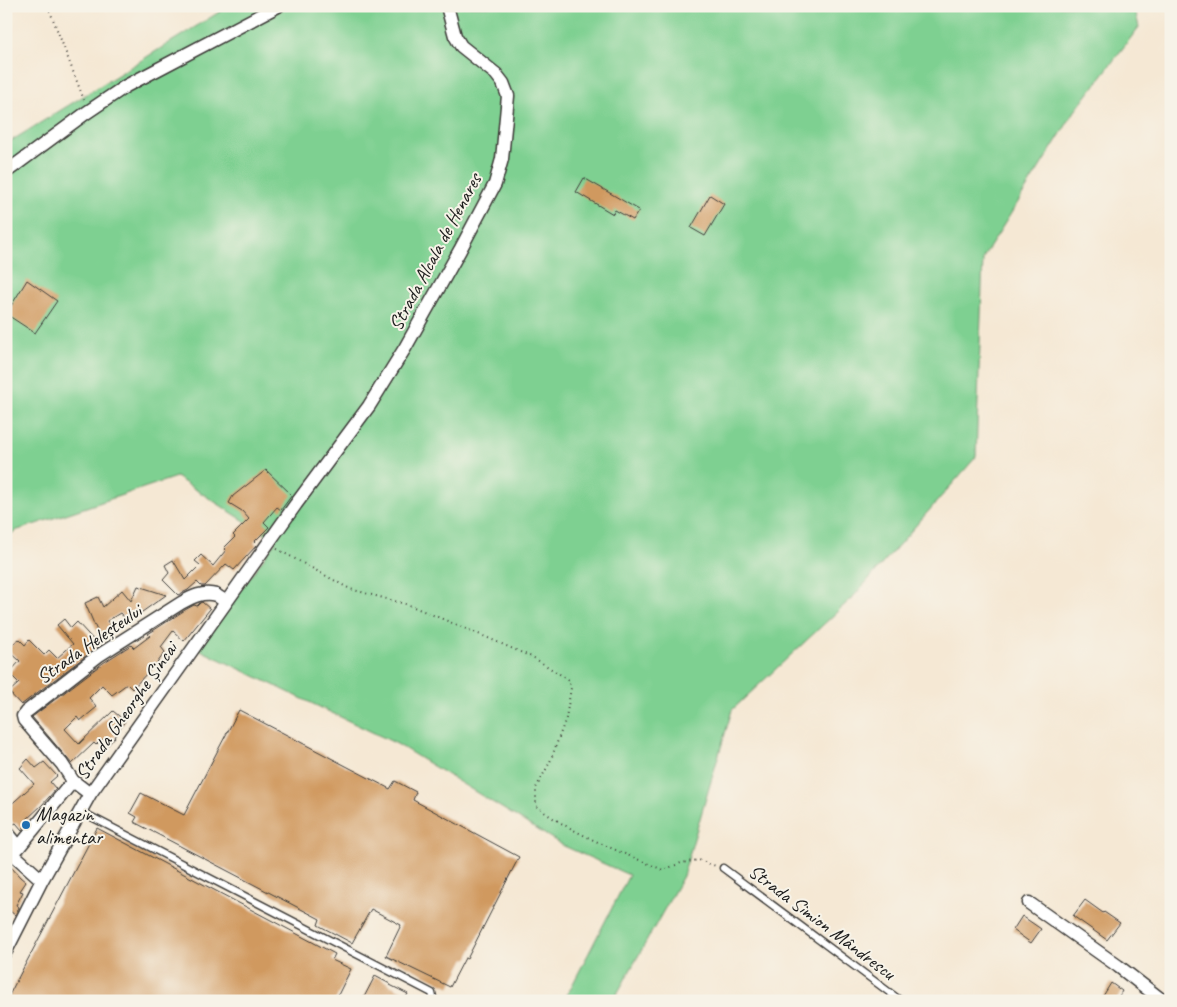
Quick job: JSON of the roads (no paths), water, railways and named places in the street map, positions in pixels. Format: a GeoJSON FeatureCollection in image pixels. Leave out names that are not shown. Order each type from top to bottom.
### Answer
{"type":"FeatureCollection","features":[{"type":"Feature","properties":{"kind":"street"},"geometry":{"type":"LineString","coordinates":[[6,172],[126,86],[278,6]]}},
{"type":"Feature","properties":{"kind":"street","name":"Strada Alcala de Henares"},"geometry":{"type":"LineString","coordinates":[[296,504],[369,406],[406,348],[495,184],[502,159],[508,96],[503,83],[496,74],[461,46],[455,36],[447,6]]}},
{"type":"Feature","properties":{"kind":"street","name":"Strada Gheorghe Șincai"},"geometry":{"type":"LineString","coordinates":[[6,951],[42,880],[90,794],[296,504]]}},
{"type":"Feature","properties":{"kind":"street","name":"Strada Heleșteului"},"geometry":{"type":"LineString","coordinates":[[73,781],[62,764],[24,720],[23,716],[26,712],[98,656],[181,602],[196,595],[206,594],[216,596],[226,602]]}},
{"type":"Feature","properties":{"kind":"street"},"geometry":{"type":"LineString","coordinates":[[13,853],[73,781],[90,794]]}},
{"type":"Feature","properties":{"kind":"street"},"geometry":{"type":"LineString","coordinates":[[6,831],[13,853],[42,880]]}},
{"type":"Feature","properties":{"kind":"street"},"geometry":{"type":"LineString","coordinates":[[1029,902],[1163,1001]]}},
{"type":"Feature","properties":{"kind":"lane"},"geometry":{"type":"LineString","coordinates":[[80,811],[432,993],[434,1001]]}},
{"type":"Feature","properties":{"kind":"lane","name":"Strada Simion Mândrescu"},"geometry":{"type":"LineString","coordinates":[[723,868],[901,1001]]}},
{"type":"Feature","properties":{"kind":"place","name":"Magazin alimentar"},"geometry":{"type":"Point","coordinates":[26,825]}}]}
